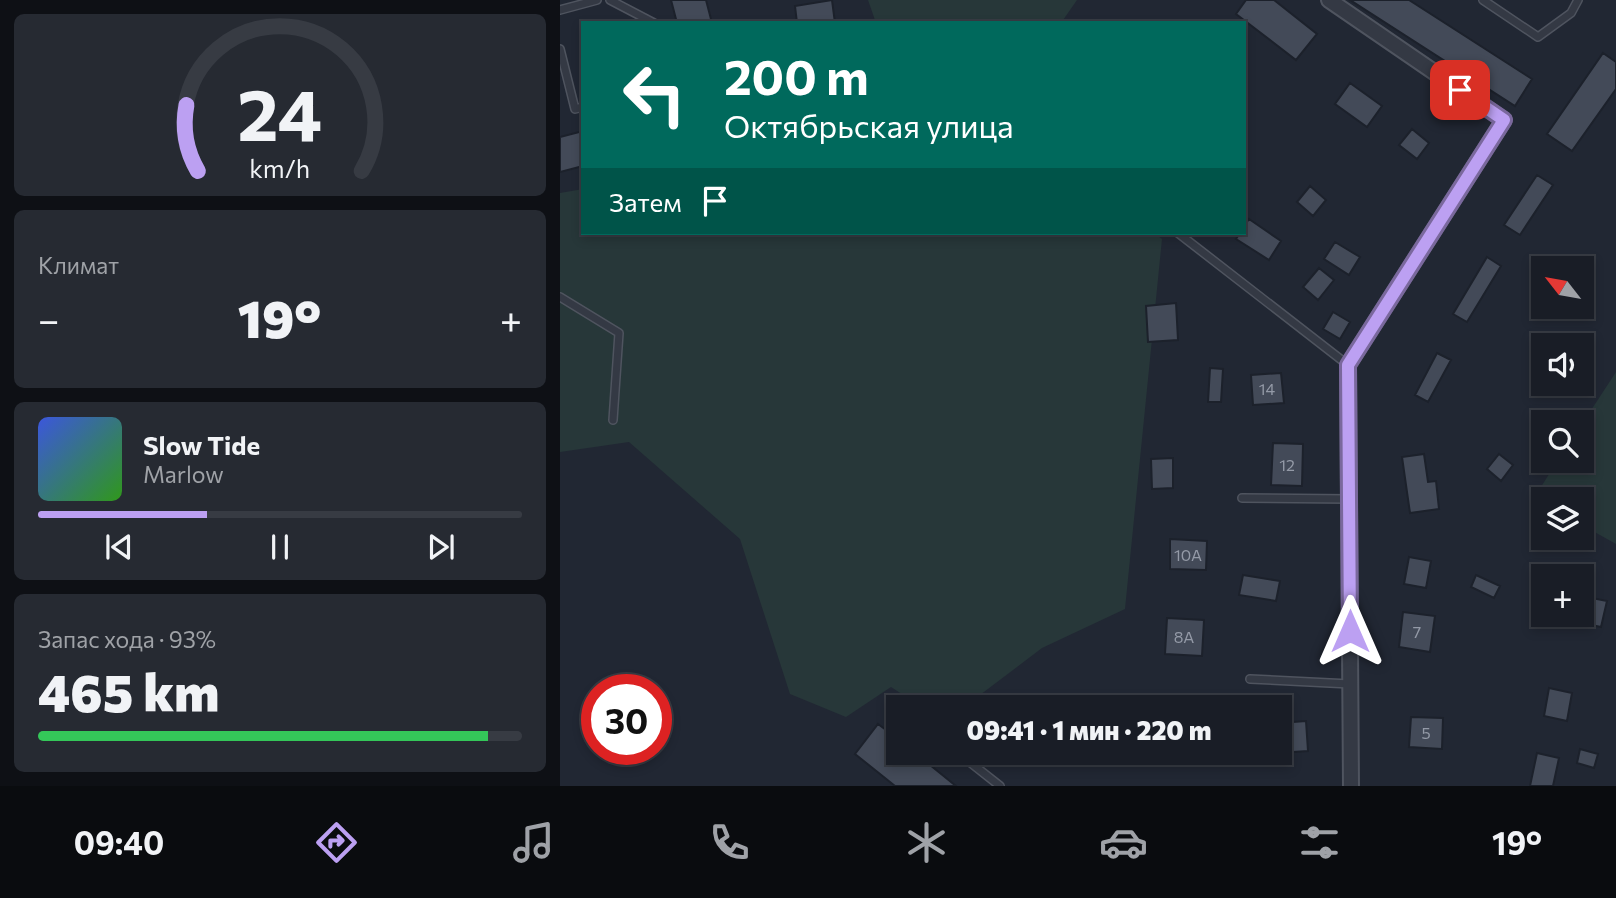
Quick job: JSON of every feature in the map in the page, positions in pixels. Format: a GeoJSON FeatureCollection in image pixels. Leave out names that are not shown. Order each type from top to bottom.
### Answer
{"type":"FeatureCollection","features":[{"type":"Feature","properties":{"kind":"street"},"geometry":{"type":"LineString","coordinates":[[1329,0],[1504,120],[1348,365],[1351,786]]}},
{"type":"Feature","properties":{"kind":"lane"},"geometry":{"type":"LineString","coordinates":[[560,10],[597,0]]}},
{"type":"Feature","properties":{"kind":"lane"},"geometry":{"type":"LineString","coordinates":[[610,0],[650,21]]}},
{"type":"Feature","properties":{"kind":"lane"},"geometry":{"type":"LineString","coordinates":[[1483,0],[1538,37],[1571,13],[1578,0]]}},
{"type":"Feature","properties":{"kind":"lane"},"geometry":{"type":"LineString","coordinates":[[560,49],[575,109],[581,108]]}},
{"type":"Feature","properties":{"kind":"lane"},"geometry":{"type":"LineString","coordinates":[[1181,235],[1348,365]]}},
{"type":"Feature","properties":{"kind":"lane"},"geometry":{"type":"LineString","coordinates":[[560,297],[620,333],[613,421]]}},
{"type":"Feature","properties":{"kind":"lane"},"geometry":{"type":"LineString","coordinates":[[1242,498],[1349,499]]}},
{"type":"Feature","properties":{"kind":"lane"},"geometry":{"type":"LineString","coordinates":[[1250,680],[1350,684]]}},
{"type":"Feature","properties":{"kind":"lane"},"geometry":{"type":"LineString","coordinates":[[973,765],[1000,786]]}},
{"type":"Feature","properties":{"kind":"shaded area"},"geometry":{"type":"Polygon","coordinates":[[[868,0],[1077,0],[1062,21],[875,21],[868,0]]]}},
{"type":"Feature","properties":{"kind":"shaded area"},"geometry":{"type":"Polygon","coordinates":[[[581,189],[581,235],[1157,235],[1162,239],[1125,609],[1042,648],[980,695],[903,695],[891,687],[846,717],[790,694],[740,539],[629,442],[560,452],[560,193],[581,189]]]}},
{"type":"Feature","properties":{"kind":"shaded area"},"geometry":{"type":"Polygon","coordinates":[[[1616,372],[1616,544],[1594,532],[1594,487],[1541,487],[1550,473],[1594,473],[1594,410],[1591,410],[1616,372]]]}},
{"type":"Feature","properties":{"kind":"building"},"geometry":{"type":"Polygon","coordinates":[[[671,0],[706,0],[711,21],[676,21],[671,0]]]}},
{"type":"Feature","properties":{"kind":"building"},"geometry":{"type":"Polygon","coordinates":[[[832,0],[835,21],[797,21],[795,6],[832,0]]]}},
{"type":"Feature","properties":{"kind":"building"},"geometry":{"type":"Polygon","coordinates":[[[1246,0],[1274,0],[1317,34],[1296,60],[1236,14],[1246,0]]]}},
{"type":"Feature","properties":{"kind":"building"},"geometry":{"type":"Polygon","coordinates":[[[1350,0],[1409,0],[1532,79],[1515,106],[1350,0]]]}},
{"type":"Feature","properties":{"kind":"building"},"geometry":{"type":"Polygon","coordinates":[[[1603,53],[1616,62],[1616,89],[1572,151],[1547,134],[1603,53]]]}},
{"type":"Feature","properties":{"kind":"building"},"geometry":{"type":"Polygon","coordinates":[[[1350,83],[1382,106],[1367,127],[1335,104],[1350,83]]]}},
{"type":"Feature","properties":{"kind":"building"},"geometry":{"type":"Polygon","coordinates":[[[1412,129],[1429,143],[1417,159],[1399,145],[1412,129]]]}},
{"type":"Feature","properties":{"kind":"building"},"geometry":{"type":"Polygon","coordinates":[[[581,132],[581,167],[560,172],[560,137],[581,132]]]}},
{"type":"Feature","properties":{"kind":"building"},"geometry":{"type":"Polygon","coordinates":[[[1537,175],[1553,185],[1520,235],[1504,225],[1537,175]]]}},
{"type":"Feature","properties":{"kind":"building"},"geometry":{"type":"Polygon","coordinates":[[[1310,186],[1326,200],[1313,216],[1297,202],[1310,186]]]}},
{"type":"Feature","properties":{"kind":"building"},"geometry":{"type":"Polygon","coordinates":[[[1249,219],[1281,241],[1269,260],[1236,239],[1239,235],[1246,235],[1246,223],[1249,219]]]}},
{"type":"Feature","properties":{"kind":"building"},"geometry":{"type":"Polygon","coordinates":[[[1335,242],[1360,257],[1349,275],[1324,259],[1335,242]]]}},
{"type":"Feature","properties":{"kind":"building"},"geometry":{"type":"Polygon","coordinates":[[[1487,257],[1501,266],[1467,322],[1453,314],[1487,257]]]}},
{"type":"Feature","properties":{"kind":"building"},"geometry":{"type":"Polygon","coordinates":[[[1319,268],[1334,280],[1318,300],[1303,287],[1319,268]]]}},
{"type":"Feature","properties":{"kind":"building"},"geometry":{"type":"Polygon","coordinates":[[[1176,303],[1178,340],[1148,342],[1146,306],[1176,303]]]}},
{"type":"Feature","properties":{"kind":"building"},"geometry":{"type":"Polygon","coordinates":[[[1333,312],[1350,322],[1340,339],[1323,329],[1333,312]]]}},
{"type":"Feature","properties":{"kind":"building"},"geometry":{"type":"Polygon","coordinates":[[[1437,353],[1451,360],[1428,402],[1415,395],[1437,353]]]}},
{"type":"Feature","properties":{"kind":"building"},"geometry":{"type":"Polygon","coordinates":[[[1210,368],[1223,369],[1221,402],[1208,402],[1210,368]]]}},
{"type":"Feature","properties":{"kind":"building"},"geometry":{"type":"Polygon","coordinates":[[[1281,373],[1284,403],[1253,405],[1251,375],[1281,373]]]}},
{"type":"Feature","properties":{"kind":"building"},"geometry":{"type":"Polygon","coordinates":[[[1273,443],[1303,444],[1302,486],[1271,485],[1273,443]]]}},
{"type":"Feature","properties":{"kind":"building"},"geometry":{"type":"Polygon","coordinates":[[[1424,454],[1428,482],[1436,481],[1439,509],[1410,513],[1402,457],[1424,454]]]}},
{"type":"Feature","properties":{"kind":"building"},"geometry":{"type":"Polygon","coordinates":[[[1499,454],[1513,465],[1501,481],[1487,469],[1499,454]]]}},
{"type":"Feature","properties":{"kind":"building"},"geometry":{"type":"Polygon","coordinates":[[[1173,458],[1173,488],[1152,489],[1151,459],[1173,458]]]}},
{"type":"Feature","properties":{"kind":"building"},"geometry":{"type":"Polygon","coordinates":[[[1170,539],[1207,541],[1206,570],[1170,569],[1170,539]]]}},
{"type":"Feature","properties":{"kind":"building"},"geometry":{"type":"Polygon","coordinates":[[[1409,557],[1431,561],[1426,588],[1404,584],[1409,557]]]}},
{"type":"Feature","properties":{"kind":"building"},"geometry":{"type":"Polygon","coordinates":[[[1243,575],[1280,581],[1276,601],[1239,595],[1243,575]]]}},
{"type":"Feature","properties":{"kind":"building"},"geometry":{"type":"Polygon","coordinates":[[[1476,575],[1500,586],[1494,598],[1471,587],[1476,575]]]}},
{"type":"Feature","properties":{"kind":"building"},"geometry":{"type":"Polygon","coordinates":[[[1594,598],[1607,601],[1601,627],[1594,626],[1594,598]]]}},
{"type":"Feature","properties":{"kind":"building"},"geometry":{"type":"Polygon","coordinates":[[[1403,612],[1435,616],[1430,652],[1399,647],[1403,612]]]}},
{"type":"Feature","properties":{"kind":"building"},"geometry":{"type":"Polygon","coordinates":[[[1167,618],[1204,620],[1202,656],[1165,654],[1167,618]]]}},
{"type":"Feature","properties":{"kind":"building"},"geometry":{"type":"Polygon","coordinates":[[[1549,688],[1572,693],[1567,721],[1544,716],[1549,688]]]}},
{"type":"Feature","properties":{"kind":"building"},"geometry":{"type":"Polygon","coordinates":[[[1411,717],[1443,718],[1442,749],[1409,747],[1411,717]]]}},
{"type":"Feature","properties":{"kind":"building"},"geometry":{"type":"Polygon","coordinates":[[[1306,721],[1308,751],[1292,752],[1292,722],[1306,721]]]}},
{"type":"Feature","properties":{"kind":"building"},"geometry":{"type":"Polygon","coordinates":[[[878,724],[886,730],[886,765],[930,765],[956,786],[895,786],[855,754],[878,724]]]}},
{"type":"Feature","properties":{"kind":"building"},"geometry":{"type":"Polygon","coordinates":[[[1580,749],[1598,754],[1594,768],[1577,763],[1580,749]]]}},
{"type":"Feature","properties":{"kind":"building"},"geometry":{"type":"Polygon","coordinates":[[[1537,753],[1559,758],[1553,786],[1530,786],[1537,753]]]}},
{"type":"Feature","properties":{"kind":"route"},"geometry":{"type":"LineString","coordinates":[[1350,631],[1348,365],[1504,120],[1460,90]]}}]}
